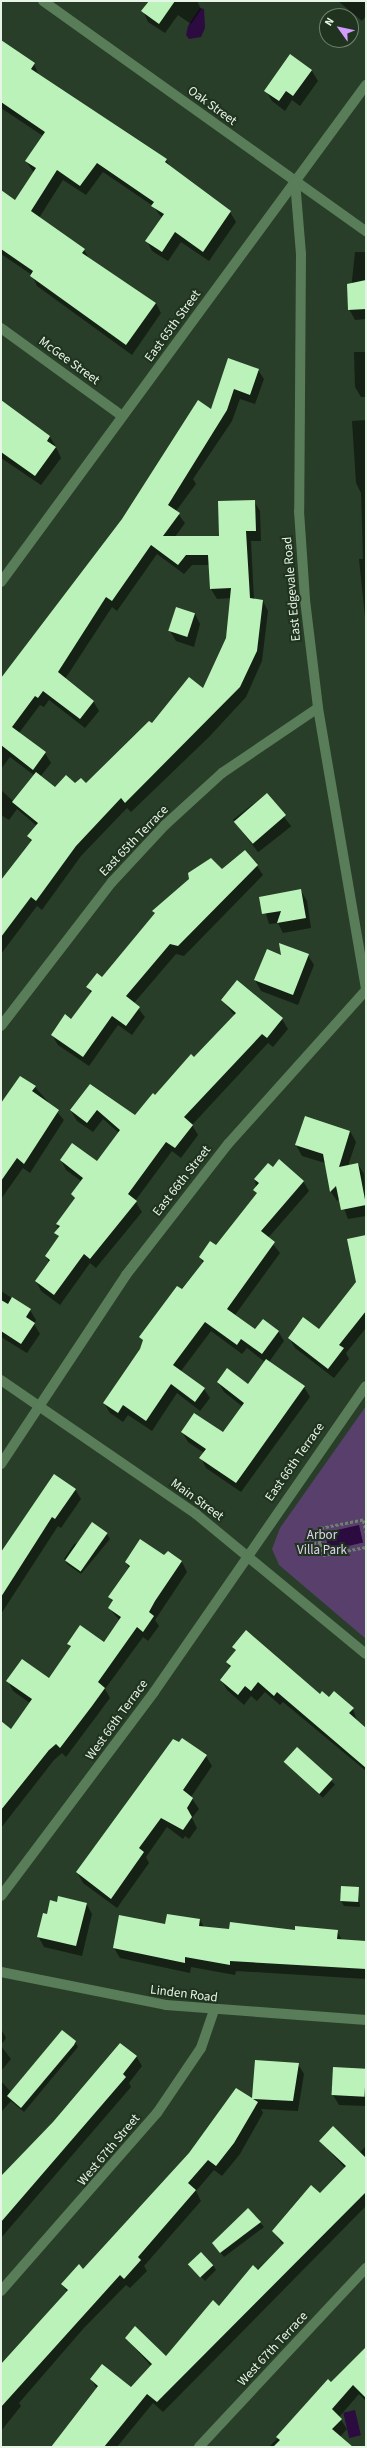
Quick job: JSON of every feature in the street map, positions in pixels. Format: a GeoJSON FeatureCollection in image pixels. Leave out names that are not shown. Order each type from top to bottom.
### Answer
{"type":"FeatureCollection","features":[{"type":"Feature","properties":{"kind":"street","name":"Oak Street"},"geometry":{"type":"LineString","coordinates":[[47,2],[366,231]]}},
{"type":"Feature","properties":{"kind":"street","name":"East 65th Street"},"geometry":{"type":"LineString","coordinates":[[1,582],[366,85]]}},
{"type":"Feature","properties":{"kind":"street","name":"East Edgevale Road"},"geometry":{"type":"LineString","coordinates":[[295,181],[301,254],[299,511],[305,600],[318,708],[366,990]]}},
{"type":"Feature","properties":{"kind":"street","name":"McGee Street"},"geometry":{"type":"LineString","coordinates":[[1,328],[122,416]]}},
{"type":"Feature","properties":{"kind":"street","name":"East 65th Terrace"},"geometry":{"type":"LineString","coordinates":[[1,1026],[112,882],[165,825],[222,773],[318,708]]}},
{"type":"Feature","properties":{"kind":"street","name":"East 66th Street"},"geometry":{"type":"LineString","coordinates":[[1,1464],[126,1275],[228,1144],[366,990]]}},
{"type":"Feature","properties":{"kind":"street","name":"Main Street"},"geometry":{"type":"LineString","coordinates":[[1,1380],[40,1405],[248,1554],[366,1654]]}},
{"type":"Feature","properties":{"kind":"street","name":"East 66th Terrace"},"geometry":{"type":"LineString","coordinates":[[248,1554],[366,1386]]}},
{"type":"Feature","properties":{"kind":"street","name":"West 66th Terrace"},"geometry":{"type":"LineString","coordinates":[[1,1896],[154,1692],[248,1554]]}},
{"type":"Feature","properties":{"kind":"street","name":"Linden Road"},"geometry":{"type":"LineString","coordinates":[[1,1972],[116,1998],[214,2011],[366,2020]]}},
{"type":"Feature","properties":{"kind":"street","name":"West 67th Street"},"geometry":{"type":"LineString","coordinates":[[1,2291],[157,2113],[201,2048],[214,2011]]}},
{"type":"Feature","properties":{"kind":"street","name":"West 67th Terrace"},"geometry":{"type":"LineString","coordinates":[[199,2447],[366,2268]]}},
{"type":"Feature","properties":{"kind":"path"},"geometry":{"type":"LineString","coordinates":[[366,1533],[363,1520],[318,1529],[323,1555],[366,1546]]}},
{"type":"Feature","properties":{"kind":"path"},"geometry":{"type":"LineString","coordinates":[[308,1544],[321,1542]]}},
{"type":"Feature","properties":{"kind":"green space","name":"Arbor Villa Park"},"geometry":{"type":"Polygon","coordinates":[[[366,1406],[366,1639],[279,1565],[272,1549],[280,1528],[366,1406]]]}},
{"type":"Feature","properties":{"kind":"shaded area"},"geometry":{"type":"Polygon","coordinates":[[[200,8],[204,9],[205,28],[201,37],[189,39],[186,35],[188,26],[200,8]]]}},
{"type":"Feature","properties":{"kind":"shaded area"},"geometry":{"type":"Polygon","coordinates":[[[359,1525],[363,1543],[329,1550],[325,1533],[359,1525]]]}},
{"type":"Feature","properties":{"kind":"shaded area"},"geometry":{"type":"Polygon","coordinates":[[[355,2410],[361,2435],[349,2438],[343,2413],[355,2410]]]}},
{"type":"Feature","properties":{"kind":"building"},"geometry":{"type":"Polygon","coordinates":[[[149,1],[175,1],[159,24],[141,11],[149,1]]]}},
{"type":"Feature","properties":{"kind":"building"},"geometry":{"type":"Polygon","coordinates":[[[1,40],[35,63],[31,69],[167,159],[165,162],[231,211],[203,252],[175,232],[162,252],[145,241],[164,214],[151,206],[154,202],[97,163],[80,186],[57,170],[31,211],[85,249],[82,253],[156,303],[126,345],[30,276],[33,271],[1,249],[1,190],[15,200],[36,168],[25,161],[45,132],[1,102],[1,40]]]}},
{"type":"Feature","properties":{"kind":"building"},"geometry":{"type":"Polygon","coordinates":[[[290,54],[312,70],[293,96],[286,91],[279,101],[264,91],[290,54]]]}},
{"type":"Feature","properties":{"kind":"building"},"geometry":{"type":"Polygon","coordinates":[[[366,280],[366,309],[348,310],[347,284],[366,280]]]}},
{"type":"Feature","properties":{"kind":"building"},"geometry":{"type":"Polygon","coordinates":[[[228,358],[259,369],[250,395],[234,389],[227,410],[168,505],[180,513],[163,536],[219,536],[218,501],[255,500],[256,531],[246,531],[250,598],[263,600],[257,651],[240,687],[125,803],[121,798],[76,846],[36,901],[31,897],[1,937],[1,880],[32,840],[27,836],[38,823],[12,802],[36,772],[55,787],[66,775],[75,783],[81,778],[86,783],[149,721],[152,723],[189,677],[203,688],[226,638],[231,588],[210,589],[208,555],[186,555],[178,565],[151,545],[112,601],[106,597],[58,672],[94,701],[80,719],[43,691],[38,698],[35,696],[12,727],[46,752],[33,770],[1,745],[1,678],[122,519],[198,400],[211,409],[228,358]]]}},
{"type":"Feature","properties":{"kind":"building"},"geometry":{"type":"Polygon","coordinates":[[[1,400],[50,436],[47,441],[56,447],[35,476],[1,452],[1,400]]]}},
{"type":"Feature","properties":{"kind":"building"},"geometry":{"type":"Polygon","coordinates":[[[176,607],[195,613],[187,637],[168,631],[176,607]]]}},
{"type":"Feature","properties":{"kind":"building"},"geometry":{"type":"Polygon","coordinates":[[[267,793],[286,815],[253,844],[234,822],[267,793]]]}},
{"type":"Feature","properties":{"kind":"building"},"geometry":{"type":"Polygon","coordinates":[[[245,850],[258,865],[178,946],[170,944],[126,996],[140,1007],[126,1026],[112,1016],[83,1057],[51,1035],[65,1014],[71,1019],[92,991],[86,987],[97,973],[102,977],[155,913],[152,911],[189,879],[188,873],[211,858],[222,869],[245,850]]]}},
{"type":"Feature","properties":{"kind":"building"},"geometry":{"type":"Polygon","coordinates":[[[301,889],[306,918],[277,923],[281,911],[262,914],[259,897],[301,889]]]}},
{"type":"Feature","properties":{"kind":"building"},"geometry":{"type":"Polygon","coordinates":[[[279,943],[309,954],[293,995],[254,980],[267,949],[281,955],[279,943]]]}},
{"type":"Feature","properties":{"kind":"building"},"geometry":{"type":"Polygon","coordinates":[[[237,980],[283,1018],[267,1038],[262,1034],[184,1117],[193,1125],[175,1148],[166,1142],[128,1194],[137,1201],[90,1259],[84,1254],[54,1295],[35,1281],[50,1260],[45,1256],[59,1236],[54,1233],[60,1226],[56,1224],[75,1198],[71,1194],[83,1178],[60,1160],[72,1143],[97,1161],[120,1130],[97,1110],[87,1123],[70,1110],[90,1084],[135,1115],[153,1093],[155,1095],[191,1054],[194,1057],[236,1013],[221,1000],[237,980]]]}},
{"type":"Feature","properties":{"kind":"building"},"geometry":{"type":"Polygon","coordinates":[[[20,1076],[36,1086],[32,1091],[59,1110],[24,1164],[17,1158],[1,1181],[1,1103],[20,1076]]]}},
{"type":"Feature","properties":{"kind":"building"},"geometry":{"type":"Polygon","coordinates":[[[305,1116],[350,1131],[339,1167],[358,1163],[366,1205],[341,1210],[336,1186],[330,1192],[323,1154],[295,1145],[305,1116]]]}},
{"type":"Feature","properties":{"kind":"building"},"geometry":{"type":"Polygon","coordinates":[[[279,1159],[304,1181],[261,1231],[275,1242],[227,1309],[255,1329],[263,1319],[279,1331],[262,1354],[241,1339],[237,1345],[205,1322],[173,1365],[205,1388],[195,1402],[171,1384],[146,1421],[123,1405],[118,1413],[103,1403],[140,1349],[143,1340],[139,1337],[177,1286],[182,1289],[204,1261],[199,1257],[210,1241],[216,1245],[257,1193],[253,1190],[259,1183],[254,1179],[268,1163],[273,1167],[279,1159]]]}},
{"type":"Feature","properties":{"kind":"building"},"geometry":{"type":"Polygon","coordinates":[[[366,1235],[366,1311],[339,1345],[344,1348],[328,1369],[288,1338],[303,1317],[319,1329],[356,1282],[347,1239],[366,1235]]]}},
{"type":"Feature","properties":{"kind":"building"},"geometry":{"type":"Polygon","coordinates":[[[12,1297],[31,1309],[26,1317],[35,1323],[21,1344],[1,1331],[1,1300],[8,1304],[12,1297]]]}},
{"type":"Feature","properties":{"kind":"building"},"geometry":{"type":"Polygon","coordinates":[[[266,1359],[305,1386],[236,1483],[199,1458],[206,1449],[181,1432],[194,1413],[223,1432],[244,1403],[217,1382],[227,1368],[248,1384],[266,1359]]]}},
{"type":"Feature","properties":{"kind":"building"},"geometry":{"type":"Polygon","coordinates":[[[54,1474],[76,1489],[55,1519],[52,1517],[1,1597],[1,1552],[54,1474]]]}},
{"type":"Feature","properties":{"kind":"building"},"geometry":{"type":"Polygon","coordinates":[[[92,1522],[108,1533],[81,1571],[65,1561],[92,1522]]]}},
{"type":"Feature","properties":{"kind":"building"},"geometry":{"type":"Polygon","coordinates":[[[140,1539],[164,1555],[168,1551],[182,1561],[149,1612],[154,1616],[143,1632],[137,1627],[98,1682],[105,1688],[60,1748],[56,1744],[49,1750],[1,1810],[1,1721],[11,1729],[32,1699],[6,1681],[22,1659],[49,1678],[71,1646],[67,1644],[80,1625],[104,1642],[121,1617],[108,1608],[113,1600],[108,1597],[130,1566],[125,1562],[140,1539]]]}},
{"type":"Feature","properties":{"kind":"building"},"geometry":{"type":"Polygon","coordinates":[[[246,1630],[320,1694],[322,1691],[329,1697],[334,1691],[354,1708],[349,1713],[366,1728],[366,1768],[277,1692],[274,1696],[258,1682],[251,1691],[245,1686],[238,1695],[220,1680],[231,1666],[226,1662],[236,1650],[232,1647],[246,1630]]]}},
{"type":"Feature","properties":{"kind":"building"},"geometry":{"type":"Polygon","coordinates":[[[182,1738],[207,1755],[183,1790],[193,1798],[187,1808],[192,1817],[183,1830],[161,1818],[139,1848],[144,1852],[111,1899],[76,1872],[173,1739],[179,1742],[182,1738]]]}},
{"type":"Feature","properties":{"kind":"building"},"geometry":{"type":"Polygon","coordinates":[[[297,1747],[333,1779],[319,1794],[284,1762],[297,1747]]]}},
{"type":"Feature","properties":{"kind":"building"},"geometry":{"type":"Polygon","coordinates":[[[341,1886],[359,1887],[358,1902],[340,1901],[341,1886]]]}},
{"type":"Feature","properties":{"kind":"building"},"geometry":{"type":"Polygon","coordinates":[[[58,1896],[87,1903],[76,1946],[37,1937],[43,1913],[47,1914],[50,1900],[57,1902],[58,1896]]]}},
{"type":"Feature","properties":{"kind":"building"},"geometry":{"type":"Polygon","coordinates":[[[167,1914],[200,1919],[199,1926],[229,1929],[230,1922],[295,1930],[295,1926],[338,1930],[337,1939],[366,1941],[366,1969],[230,1961],[230,1965],[185,1957],[185,1963],[113,1948],[119,1915],[165,1924],[167,1914]]]}},
{"type":"Feature","properties":{"kind":"building"},"geometry":{"type":"Polygon","coordinates":[[[62,2030],[76,2041],[74,2045],[21,2108],[7,2096],[62,2030]]]}},
{"type":"Feature","properties":{"kind":"building"},"geometry":{"type":"Polygon","coordinates":[[[120,2043],[137,2056],[123,2074],[126,2077],[1,2222],[1,2176],[53,2122],[120,2043]]]}},
{"type":"Feature","properties":{"kind":"building"},"geometry":{"type":"Polygon","coordinates":[[[255,2060],[299,2063],[293,2101],[253,2099],[258,2102],[234,2143],[216,2166],[208,2160],[188,2183],[196,2190],[138,2257],[141,2260],[124,2279],[120,2275],[1,2407],[1,2364],[68,2290],[61,2284],[79,2264],[83,2269],[189,2153],[236,2088],[252,2098],[255,2060]]]}},
{"type":"Feature","properties":{"kind":"building"},"geometry":{"type":"Polygon","coordinates":[[[333,2067],[366,2069],[364,2097],[332,2095],[333,2067]]]}},
{"type":"Feature","properties":{"kind":"building"},"geometry":{"type":"Polygon","coordinates":[[[333,2126],[366,2158],[366,2192],[157,2402],[147,2394],[104,2447],[51,2447],[98,2386],[90,2379],[102,2364],[131,2387],[152,2364],[125,2338],[135,2326],[166,2356],[213,2300],[219,2306],[253,2265],[258,2270],[284,2243],[272,2231],[311,2185],[320,2193],[346,2166],[319,2141],[333,2126]]]}},
{"type":"Feature","properties":{"kind":"building"},"geometry":{"type":"Polygon","coordinates":[[[248,2208],[261,2222],[220,2253],[212,2243],[248,2208]]]}},
{"type":"Feature","properties":{"kind":"building"},"geometry":{"type":"Polygon","coordinates":[[[201,2252],[213,2265],[200,2277],[188,2264],[201,2252]]]}},
{"type":"Feature","properties":{"kind":"building"},"geometry":{"type":"Polygon","coordinates":[[[366,2347],[366,2398],[353,2385],[332,2409],[342,2419],[332,2429],[353,2447],[273,2447],[280,2440],[276,2437],[328,2379],[331,2382],[366,2347]]]}}]}
